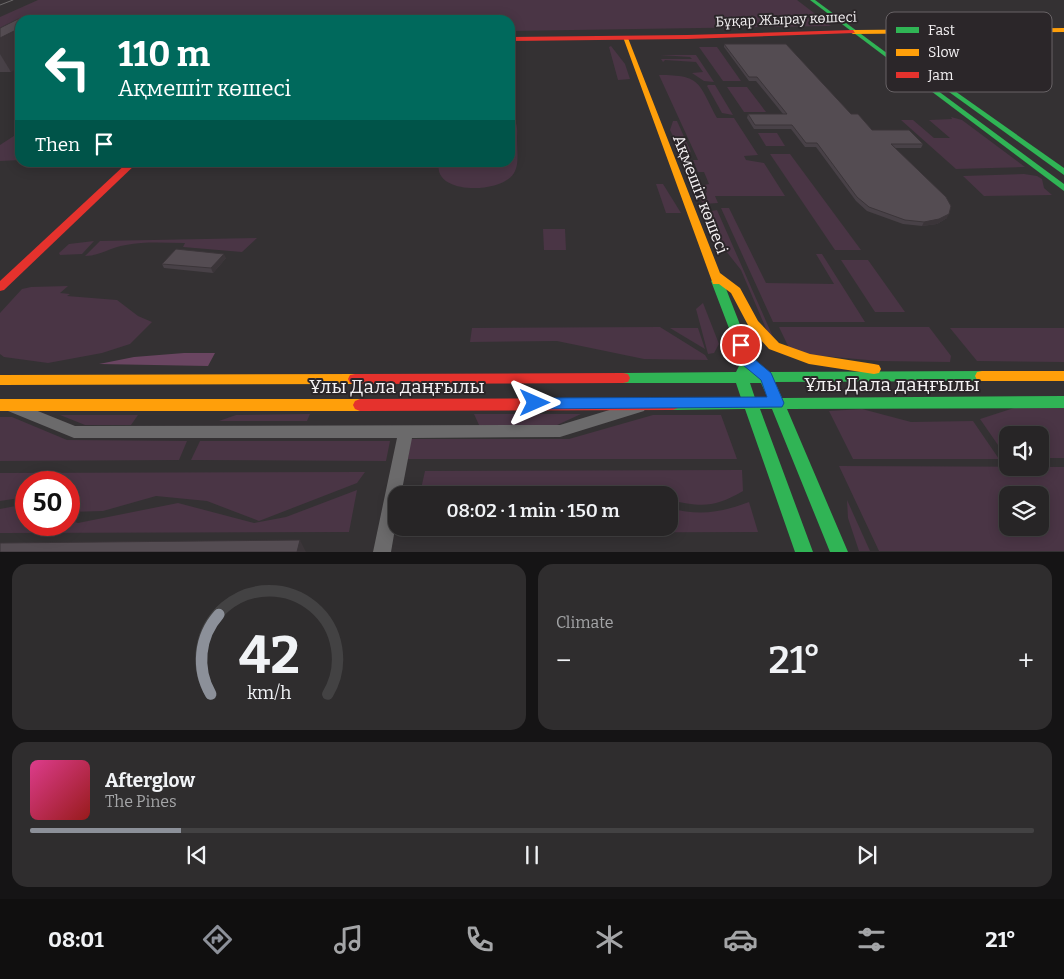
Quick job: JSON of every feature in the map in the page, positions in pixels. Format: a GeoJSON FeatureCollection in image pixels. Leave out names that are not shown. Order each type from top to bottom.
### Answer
{"type":"FeatureCollection","features":[{"type":"Feature","properties":{"kind":"main road"},"geometry":{"type":"LineString","coordinates":[[812,0],[886,56]]}},
{"type":"Feature","properties":{"kind":"main road"},"geometry":{"type":"LineString","coordinates":[[825,0],[886,44]]}},
{"type":"Feature","properties":{"kind":"main road","name":"Бұқар Жырау көшесі"},"geometry":{"type":"LineString","coordinates":[[515,39],[687,37],[886,31]]}},
{"type":"Feature","properties":{"kind":"main road"},"geometry":{"type":"LineString","coordinates":[[577,39],[614,46],[635,65],[644,45],[687,37]]}},
{"type":"Feature","properties":{"kind":"main road","name":"Ақмешіт көшесі"},"geometry":{"type":"LineString","coordinates":[[625,38],[747,361],[766,377],[839,552]]}},
{"type":"Feature","properties":{"kind":"main road"},"geometry":{"type":"LineString","coordinates":[[935,92],[1064,188]]}},
{"type":"Feature","properties":{"kind":"main road"},"geometry":{"type":"LineString","coordinates":[[953,92],[1064,172]]}},
{"type":"Feature","properties":{"kind":"main road"},"geometry":{"type":"LineString","coordinates":[[998,139],[1009,145],[1027,145]]}},
{"type":"Feature","properties":{"kind":"main road"},"geometry":{"type":"LineString","coordinates":[[1024,158],[1030,155],[1048,161]]}},
{"type":"Feature","properties":{"kind":"main road"},"geometry":{"type":"LineString","coordinates":[[2,288],[129,167]]}},
{"type":"Feature","properties":{"kind":"main road"},"geometry":{"type":"LineString","coordinates":[[714,274],[736,290],[753,324],[774,346],[809,360],[926,377]]}},
{"type":"Feature","properties":{"kind":"main road"},"geometry":{"type":"LineString","coordinates":[[747,361],[741,378],[804,552]]}},
{"type":"Feature","properties":{"kind":"main road"},"geometry":{"type":"LineString","coordinates":[[0,370],[15,380]]}},
{"type":"Feature","properties":{"kind":"main road","name":"Ұлы Дала даңғылы"},"geometry":{"type":"LineString","coordinates":[[0,380],[1064,376]]}},
{"type":"Feature","properties":{"kind":"main road","name":"Ұлы Дала даңғылы"},"geometry":{"type":"LineString","coordinates":[[4,405],[1064,402]]}},
{"type":"Feature","properties":{"kind":"street"},"geometry":{"type":"LineString","coordinates":[[4,405],[74,432],[560,431],[653,403]]}},
{"type":"Feature","properties":{"kind":"street"},"geometry":{"type":"LineString","coordinates":[[382,552],[406,431]]}},
{"type":"Feature","properties":{"kind":"shaded area"},"geometry":{"type":"Polygon","coordinates":[[[38,0],[797,0],[831,26],[515,31],[515,15],[15,15],[15,23],[0,32],[0,17],[38,0]]]}},
{"type":"Feature","properties":{"kind":"shaded area"},"geometry":{"type":"Polygon","coordinates":[[[611,46],[625,64],[630,79],[618,80],[609,47],[611,46]]]}},
{"type":"Feature","properties":{"kind":"shaded area"},"geometry":{"type":"Polygon","coordinates":[[[699,47],[717,47],[741,81],[723,81],[699,47]]]}},
{"type":"Feature","properties":{"kind":"shaded area"},"geometry":{"type":"Polygon","coordinates":[[[660,55],[696,55],[714,82],[704,81],[692,73],[703,72],[696,62],[665,60],[663,62],[661,59],[692,59],[690,57],[660,55]]]}},
{"type":"Feature","properties":{"kind":"shaded area"},"geometry":{"type":"Polygon","coordinates":[[[659,75],[673,75],[691,79],[702,89],[717,118],[734,118],[758,155],[744,156],[746,160],[764,163],[785,196],[715,196],[718,203],[703,204],[699,197],[707,192],[704,185],[709,184],[704,172],[698,172],[693,160],[698,160],[659,75]]]}},
{"type":"Feature","properties":{"kind":"shaded area"},"geometry":{"type":"Polygon","coordinates":[[[708,85],[715,85],[733,115],[722,113],[708,85]]]}},
{"type":"Feature","properties":{"kind":"shaded area"},"geometry":{"type":"Polygon","coordinates":[[[727,87],[747,87],[766,112],[744,112],[727,87]]]}},
{"type":"Feature","properties":{"kind":"shaded area"},"geometry":{"type":"Polygon","coordinates":[[[951,117],[962,120],[1025,167],[956,169],[901,120],[913,120],[934,138],[950,138],[929,120],[952,119],[951,117]]]}},
{"type":"Feature","properties":{"kind":"shaded area"},"geometry":{"type":"Polygon","coordinates":[[[515,121],[517,126],[518,156],[515,171],[509,179],[498,184],[471,188],[458,186],[447,181],[440,174],[439,167],[515,167],[515,121]]]}},
{"type":"Feature","properties":{"kind":"shaded area"},"geometry":{"type":"Polygon","coordinates":[[[673,121],[677,121],[691,152],[678,146],[670,130],[673,121]]]}},
{"type":"Feature","properties":{"kind":"shaded area"},"geometry":{"type":"Polygon","coordinates":[[[758,133],[777,133],[785,146],[766,146],[758,133]]]}},
{"type":"Feature","properties":{"kind":"shaded area"},"geometry":{"type":"Polygon","coordinates":[[[15,135],[15,160],[0,161],[0,145],[15,135]]]}},
{"type":"Feature","properties":{"kind":"shaded area"},"geometry":{"type":"Polygon","coordinates":[[[770,154],[790,154],[861,250],[835,250],[770,154]]]}},
{"type":"Feature","properties":{"kind":"shaded area"},"geometry":{"type":"Polygon","coordinates":[[[1024,174],[1037,176],[1042,179],[1044,188],[1052,195],[984,196],[963,176],[1024,174]]]}},
{"type":"Feature","properties":{"kind":"shaded area"},"geometry":{"type":"Polygon","coordinates":[[[656,184],[663,184],[681,213],[666,213],[656,184]]]}},
{"type":"Feature","properties":{"kind":"shaded area"},"geometry":{"type":"Polygon","coordinates":[[[721,208],[729,208],[766,283],[834,284],[816,254],[822,254],[865,322],[773,322],[721,208]]]}},
{"type":"Feature","properties":{"kind":"shaded area"},"geometry":{"type":"Polygon","coordinates":[[[717,210],[773,337],[767,331],[741,270],[714,236],[706,212],[717,210]]]}},
{"type":"Feature","properties":{"kind":"shaded area"},"geometry":{"type":"Polygon","coordinates":[[[543,229],[565,229],[566,250],[544,250],[543,229]]]}},
{"type":"Feature","properties":{"kind":"shaded area"},"geometry":{"type":"Polygon","coordinates":[[[257,238],[242,252],[183,247],[185,243],[148,243],[121,246],[96,255],[85,256],[100,241],[257,238]]]}},
{"type":"Feature","properties":{"kind":"shaded area"},"geometry":{"type":"Polygon","coordinates":[[[94,241],[82,254],[60,255],[59,253],[69,244],[94,241]]]}},
{"type":"Feature","properties":{"kind":"shaded area"},"geometry":{"type":"Polygon","coordinates":[[[841,260],[868,260],[905,312],[875,312],[841,260]]]}},
{"type":"Feature","properties":{"kind":"shaded area"},"geometry":{"type":"Polygon","coordinates":[[[68,286],[60,293],[70,294],[67,296],[117,300],[138,316],[152,322],[130,344],[102,353],[48,363],[4,357],[0,354],[0,313],[22,289],[68,286]]]}},
{"type":"Feature","properties":{"kind":"shaded area"},"geometry":{"type":"Polygon","coordinates":[[[703,303],[719,344],[714,353],[708,354],[696,309],[703,303]]]}},
{"type":"Feature","properties":{"kind":"shaded area"},"geometry":{"type":"Polygon","coordinates":[[[660,327],[705,355],[708,360],[644,359],[557,341],[470,342],[472,328],[660,327]]]}},
{"type":"Feature","properties":{"kind":"shaded area"},"geometry":{"type":"Polygon","coordinates":[[[779,327],[929,327],[951,356],[950,362],[879,361],[800,354],[789,348],[779,327]]]}},
{"type":"Feature","properties":{"kind":"shaded area"},"geometry":{"type":"Polygon","coordinates":[[[670,328],[698,328],[705,349],[670,328]]]}},
{"type":"Feature","properties":{"kind":"shaded area"},"geometry":{"type":"Polygon","coordinates":[[[950,328],[1064,328],[1064,362],[977,361],[950,328]]]}},
{"type":"Feature","properties":{"kind":"shaded area"},"geometry":{"type":"Polygon","coordinates":[[[184,353],[215,353],[208,366],[99,364],[134,357],[184,353]]]}},
{"type":"Feature","properties":{"kind":"shaded area"},"geometry":{"type":"Polygon","coordinates":[[[1014,408],[1064,408],[1064,458],[1049,458],[1049,426],[999,426],[999,446],[980,419],[1014,408]]]}},
{"type":"Feature","properties":{"kind":"shaded area"},"geometry":{"type":"Polygon","coordinates":[[[862,409],[911,422],[973,421],[999,459],[853,459],[829,411],[862,409]]]}},
{"type":"Feature","properties":{"kind":"shaded area"},"geometry":{"type":"Polygon","coordinates":[[[310,414],[307,421],[219,421],[236,415],[310,414]]]}},
{"type":"Feature","properties":{"kind":"shaded area"},"geometry":{"type":"Polygon","coordinates":[[[474,414],[581,414],[555,426],[479,425],[474,414]]]}},
{"type":"Feature","properties":{"kind":"shaded area"},"geometry":{"type":"Polygon","coordinates":[[[60,415],[138,415],[131,425],[85,425],[60,415]]]}},
{"type":"Feature","properties":{"kind":"shaded area"},"geometry":{"type":"Polygon","coordinates":[[[653,415],[721,415],[737,459],[408,459],[411,439],[569,439],[653,415]]]}},
{"type":"Feature","properties":{"kind":"shaded area"},"geometry":{"type":"Polygon","coordinates":[[[0,417],[12,417],[67,440],[187,441],[179,460],[0,461],[0,417]]]}},
{"type":"Feature","properties":{"kind":"shaded area"},"geometry":{"type":"Polygon","coordinates":[[[200,441],[390,441],[386,461],[191,460],[200,441]]]}},
{"type":"Feature","properties":{"kind":"shaded area"},"geometry":{"type":"Polygon","coordinates":[[[839,466],[999,467],[999,476],[1049,476],[1049,467],[1064,467],[1064,551],[879,551],[839,466]]]}},
{"type":"Feature","properties":{"kind":"shaded area"},"geometry":{"type":"Polygon","coordinates":[[[742,470],[743,491],[724,501],[699,505],[678,502],[678,486],[422,486],[425,471],[742,470]]]}},
{"type":"Feature","properties":{"kind":"shaded area"},"geometry":{"type":"Polygon","coordinates":[[[365,472],[357,483],[259,521],[207,501],[156,496],[103,511],[80,512],[80,473],[365,472]]]}},
{"type":"Feature","properties":{"kind":"shaded area"},"geometry":{"type":"Polygon","coordinates":[[[0,473],[15,473],[15,499],[0,501],[0,473]]]}},
{"type":"Feature","properties":{"kind":"shaded area"},"geometry":{"type":"Polygon","coordinates":[[[357,490],[349,532],[80,533],[80,523],[178,503],[254,523],[286,517],[357,490]]]}},
{"type":"Feature","properties":{"kind":"shaded area"},"geometry":{"type":"Polygon","coordinates":[[[847,500],[870,551],[859,551],[848,518],[847,500]]]}},
{"type":"Feature","properties":{"kind":"shaded area"},"geometry":{"type":"Polygon","coordinates":[[[749,502],[758,532],[678,532],[678,510],[700,513],[728,509],[749,502]]]}},
{"type":"Feature","properties":{"kind":"shaded area"},"geometry":{"type":"Polygon","coordinates":[[[15,506],[15,533],[0,533],[0,509],[15,506]]]}},
{"type":"Feature","properties":{"kind":"building"},"geometry":{"type":"Polygon","coordinates":[[[15,20],[15,30],[0,38],[0,28],[15,20]]]}},
{"type":"Feature","properties":{"kind":"building"},"geometry":{"type":"Polygon","coordinates":[[[724,44],[786,44],[851,114],[858,114],[872,130],[909,130],[923,144],[891,144],[946,197],[951,206],[949,214],[939,219],[924,222],[905,220],[869,207],[857,197],[817,143],[806,143],[792,125],[755,125],[748,114],[787,114],[757,77],[749,77],[724,44]]]}},
{"type":"Feature","properties":{"kind":"building"},"geometry":{"type":"Polygon","coordinates":[[[176,249],[224,254],[211,268],[162,264],[176,249]]]}},
{"type":"Feature","properties":{"kind":"building"},"geometry":{"type":"Polygon","coordinates":[[[300,540],[297,552],[0,552],[0,543],[300,540]]]}},
{"type":"Feature","properties":{"kind":"tram line"},"geometry":{"type":"LineString","coordinates":[[0,5],[13,0]]}},
{"type":"Feature","properties":{"kind":"traffic: fast"},"geometry":{"type":"LineString","coordinates":[[812,0],[886,55]]}},
{"type":"Feature","properties":{"kind":"traffic: fast"},"geometry":{"type":"LineString","coordinates":[[935,92],[1064,188]]}},
{"type":"Feature","properties":{"kind":"traffic: fast"},"geometry":{"type":"LineString","coordinates":[[953,92],[1064,172]]}},
{"type":"Feature","properties":{"kind":"traffic: fast"},"geometry":{"type":"LineString","coordinates":[[717,281],[747,361],[766,377],[839,552]]}},
{"type":"Feature","properties":{"kind":"traffic: fast"},"geometry":{"type":"LineString","coordinates":[[744,370],[741,378],[804,552]]}},
{"type":"Feature","properties":{"kind":"traffic: fast"},"geometry":{"type":"LineString","coordinates":[[623,378],[982,376]]}},
{"type":"Feature","properties":{"kind":"traffic: fast"},"geometry":{"type":"LineString","coordinates":[[673,404],[1064,402]]}},
{"type":"Feature","properties":{"kind":"traffic: slow"},"geometry":{"type":"LineString","coordinates":[[1052,30],[1064,30]]}},
{"type":"Feature","properties":{"kind":"traffic: slow"},"geometry":{"type":"LineString","coordinates":[[853,32],[886,32]]}},
{"type":"Feature","properties":{"kind":"traffic: slow"},"geometry":{"type":"LineString","coordinates":[[625,38],[717,281]]}},
{"type":"Feature","properties":{"kind":"traffic: slow"},"geometry":{"type":"LineString","coordinates":[[715,275],[736,291],[753,324],[774,346],[809,359],[874,369]]}},
{"type":"Feature","properties":{"kind":"traffic: slow"},"geometry":{"type":"LineString","coordinates":[[982,376],[1064,376]]}},
{"type":"Feature","properties":{"kind":"traffic: slow"},"geometry":{"type":"LineString","coordinates":[[0,380],[355,379]]}},
{"type":"Feature","properties":{"kind":"traffic: slow"},"geometry":{"type":"LineString","coordinates":[[0,405],[360,405]]}},
{"type":"Feature","properties":{"kind":"traffic: jam"},"geometry":{"type":"LineString","coordinates":[[515,39],[687,37],[853,32]]}},
{"type":"Feature","properties":{"kind":"traffic: jam"},"geometry":{"type":"LineString","coordinates":[[0,287],[129,167]]}},
{"type":"Feature","properties":{"kind":"traffic: jam"},"geometry":{"type":"LineString","coordinates":[[355,379],[623,378]]}},
{"type":"Feature","properties":{"kind":"traffic: jam"},"geometry":{"type":"LineString","coordinates":[[360,405],[673,404]]}},
{"type":"Feature","properties":{"kind":"route"},"geometry":{"type":"LineString","coordinates":[[535,403],[777,403],[766,377],[747,361],[741,345]]}}]}
